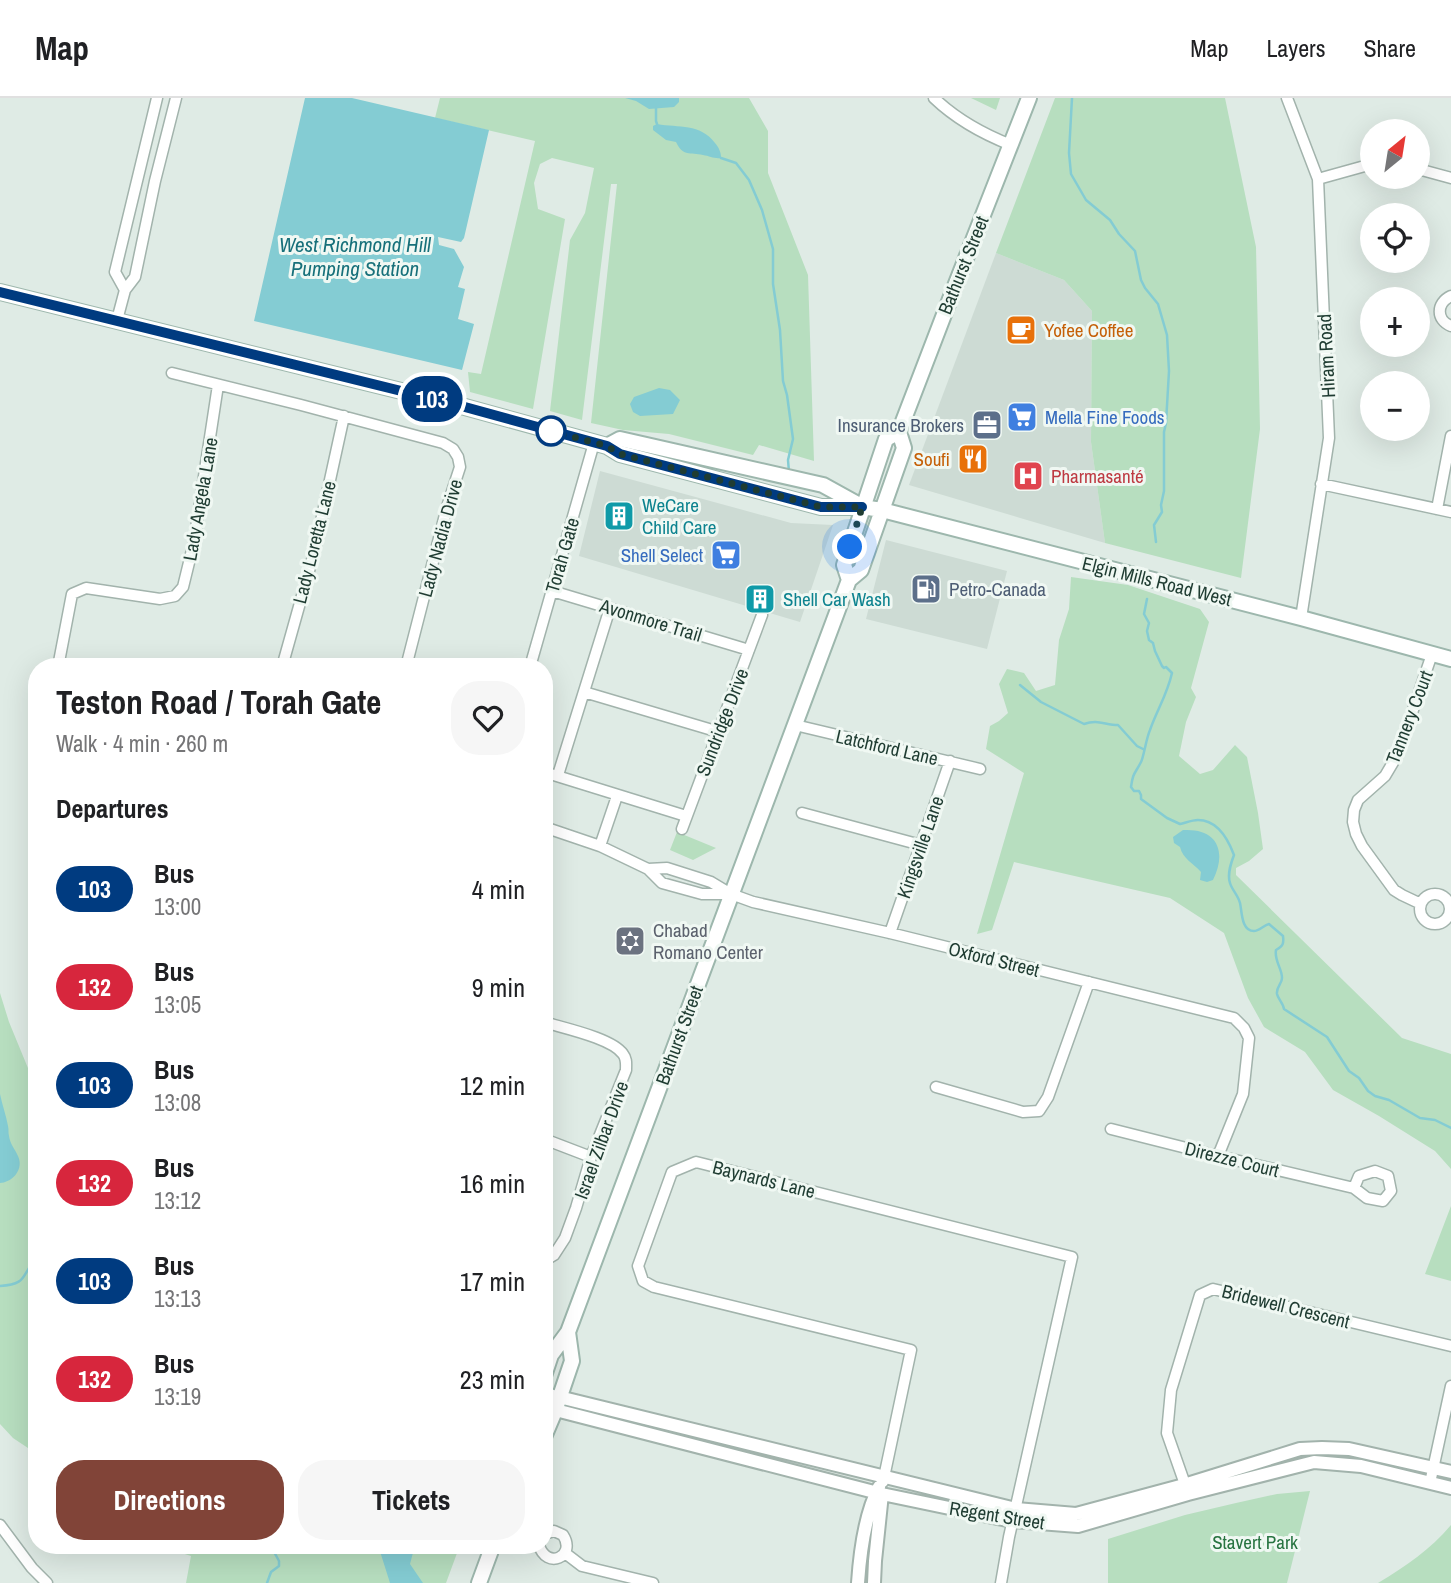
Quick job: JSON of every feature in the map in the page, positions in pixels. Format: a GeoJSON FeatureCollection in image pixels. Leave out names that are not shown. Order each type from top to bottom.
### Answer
{"type":"FeatureCollection","features":[{"type":"Feature","properties":{"kind":"main road","name":"Bathurst Street"},"geometry":{"type":"LineString","coordinates":[[553,1352],[568,1332],[849,580],[860,570],[904,448],[899,432],[1029,98]]}},
{"type":"Feature","properties":{"kind":"main road"},"geometry":{"type":"LineString","coordinates":[[0,292],[454,404],[600,444],[620,454],[821,507],[862,507]]}},
{"type":"Feature","properties":{"kind":"main road","name":"Bathurst Street"},"geometry":{"type":"LineString","coordinates":[[849,580],[844,565],[862,507],[886,439],[899,432]]}},
{"type":"Feature","properties":{"kind":"main road"},"geometry":{"type":"LineString","coordinates":[[600,444],[620,439],[823,485],[862,507]]}},
{"type":"Feature","properties":{"kind":"main road","name":"Elgin Mills Road West"},"geometry":{"type":"LineString","coordinates":[[862,507],[1301,618],[1451,659]]}},
{"type":"Feature","properties":{"kind":"main road","name":"Bathurst Street"},"geometry":{"type":"LineString","coordinates":[[553,1405],[572,1361],[568,1332]]}},
{"type":"Feature","properties":{"kind":"main road"},"geometry":{"type":"LineString","coordinates":[[479,1583],[490,1554]]}},
{"type":"Feature","properties":{"kind":"street"},"geometry":{"type":"LineString","coordinates":[[125,290],[115,272],[157,98]]}},
{"type":"Feature","properties":{"kind":"street"},"geometry":{"type":"LineString","coordinates":[[117,320],[125,290],[135,276],[176,98]]}},
{"type":"Feature","properties":{"kind":"street"},"geometry":{"type":"LineString","coordinates":[[934,98],[981,132],[1011,145]]}},
{"type":"Feature","properties":{"kind":"street","name":"Hiram Road"},"geometry":{"type":"LineString","coordinates":[[1287,98],[1318,179],[1329,439],[1301,618]]}},
{"type":"Feature","properties":{"kind":"street"},"geometry":{"type":"LineString","coordinates":[[141,156],[160,161]]}},
{"type":"Feature","properties":{"kind":"street"},"geometry":{"type":"LineString","coordinates":[[1318,179],[1360,167]]}},
{"type":"Feature","properties":{"kind":"street"},"geometry":{"type":"LineString","coordinates":[[1430,172],[1451,178]]}},
{"type":"Feature","properties":{"kind":"street"},"geometry":{"type":"LineString","coordinates":[[1451,296],[1443,301],[1439,311],[1442,320],[1451,326]]}},
{"type":"Feature","properties":{"kind":"street","name":"Lady Nadia Drive"},"geometry":{"type":"LineString","coordinates":[[172,373],[344,416],[443,443],[453,449],[460,467],[407,658]]}},
{"type":"Feature","properties":{"kind":"street","name":"Lady Angela Lane"},"geometry":{"type":"LineString","coordinates":[[60,658],[72,594],[78,590],[86,588],[160,599],[175,596],[183,587],[194,542],[218,385]]}},
{"type":"Feature","properties":{"kind":"street","name":"Lady Loretta Lane"},"geometry":{"type":"LineString","coordinates":[[285,658],[314,553],[344,416]]}},
{"type":"Feature","properties":{"kind":"street"},"geometry":{"type":"LineString","coordinates":[[1437,509],[1451,436]]}},
{"type":"Feature","properties":{"kind":"street","name":"Torah Gate"},"geometry":{"type":"LineString","coordinates":[[533,658],[600,444]]}},
{"type":"Feature","properties":{"kind":"street"},"geometry":{"type":"LineString","coordinates":[[1321,484],[1451,513]]}},
{"type":"Feature","properties":{"kind":"street","name":"Avonmore Trail"},"geometry":{"type":"LineString","coordinates":[[552,591],[750,650]]}},
{"type":"Feature","properties":{"kind":"street"},"geometry":{"type":"LineString","coordinates":[[558,775],[610,608]]}},
{"type":"Feature","properties":{"kind":"street","name":"Sundridge Drive"},"geometry":{"type":"LineString","coordinates":[[682,829],[762,615]]}},
{"type":"Feature","properties":{"kind":"street","name":"Tannery Court"},"geometry":{"type":"LineString","coordinates":[[1421,904],[1394,890],[1362,846],[1353,822],[1358,800],[1385,776],[1398,754],[1432,654]]}},
{"type":"Feature","properties":{"kind":"street"},"geometry":{"type":"LineString","coordinates":[[584,692],[719,732]]}},
{"type":"Feature","properties":{"kind":"street","name":"Latchford Lane"},"geometry":{"type":"LineString","coordinates":[[795,724],[980,768]]}},
{"type":"Feature","properties":{"kind":"street","name":"Kingsville Lane"},"geometry":{"type":"LineString","coordinates":[[890,933],[950,761]]}},
{"type":"Feature","properties":{"kind":"street"},"geometry":{"type":"LineString","coordinates":[[553,774],[686,817]]}},
{"type":"Feature","properties":{"kind":"street"},"geometry":{"type":"LineString","coordinates":[[600,846],[617,796]]}},
{"type":"Feature","properties":{"kind":"street"},"geometry":{"type":"LineString","coordinates":[[802,813],[921,845]]}},
{"type":"Feature","properties":{"kind":"street"},"geometry":{"type":"LineString","coordinates":[[553,830],[600,846],[648,869],[662,883],[702,894],[731,894]]}},
{"type":"Feature","properties":{"kind":"street"},"geometry":{"type":"LineString","coordinates":[[648,869],[667,868],[711,882],[731,894]]}},
{"type":"Feature","properties":{"kind":"street","name":"Oxford Street"},"geometry":{"type":"LineString","coordinates":[[731,894],[756,903],[890,933],[1234,1018],[1249,1038],[1243,1094],[1218,1156]]}},
{"type":"Feature","properties":{"kind":"street","name":"Tannery Court"},"geometry":{"type":"LineString","coordinates":[[1440,895],[1448,901],[1450,915],[1442,922],[1427,922],[1421,914],[1421,904],[1427,897],[1440,895]]}},
{"type":"Feature","properties":{"kind":"street"},"geometry":{"type":"LineString","coordinates":[[936,1087],[1023,1112],[1039,1111],[1048,1097],[1088,982]]}},
{"type":"Feature","properties":{"kind":"street","name":"Israel Zilbar Drive"},"geometry":{"type":"LineString","coordinates":[[553,1025],[594,1037],[622,1051],[626,1059],[626,1070],[591,1157],[565,1238],[553,1256]]}},
{"type":"Feature","properties":{"kind":"street","name":"Direzze Court"},"geometry":{"type":"LineString","coordinates":[[1111,1129],[1354,1188]]}},
{"type":"Feature","properties":{"kind":"street"},"geometry":{"type":"LineString","coordinates":[[553,1142],[591,1157]]}},
{"type":"Feature","properties":{"kind":"street","name":"Baynards Lane"},"geometry":{"type":"LineString","coordinates":[[883,1477],[911,1350],[654,1287],[643,1282],[638,1266],[672,1172],[696,1162],[1072,1256],[1014,1515]]}},
{"type":"Feature","properties":{"kind":"street","name":"Bridewell Crescent"},"geometry":{"type":"LineString","coordinates":[[1186,1490],[1167,1433],[1171,1390],[1200,1295],[1213,1289],[1451,1346]]}},
{"type":"Feature","properties":{"kind":"street"},"geometry":{"type":"LineString","coordinates":[[1430,1483],[1451,1386]]}},
{"type":"Feature","properties":{"kind":"street","name":"Regent Street"},"geometry":{"type":"LineString","coordinates":[[553,1405],[883,1477],[1014,1515]]}},
{"type":"Feature","properties":{"kind":"street","name":"Regent Street"},"geometry":{"type":"LineString","coordinates":[[553,1405],[879,1493],[1014,1515],[1076,1514],[1314,1462],[1362,1466],[1451,1488]]}},
{"type":"Feature","properties":{"kind":"street","name":"Regent Street"},"geometry":{"type":"LineString","coordinates":[[1186,1490],[1300,1450],[1311,1449],[1349,1449],[1451,1472]]}},
{"type":"Feature","properties":{"kind":"street"},"geometry":{"type":"LineString","coordinates":[[858,1583],[859,1560],[883,1477]]}},
{"type":"Feature","properties":{"kind":"street"},"geometry":{"type":"LineString","coordinates":[[874,1583],[879,1493]]}},
{"type":"Feature","properties":{"kind":"street"},"geometry":{"type":"LineString","coordinates":[[1001,1583],[1014,1515]]}},
{"type":"Feature","properties":{"kind":"street"},"geometry":{"type":"LineString","coordinates":[[542,1554],[549,1558],[558,1558],[565,1553],[567,1543],[563,1535],[553,1531]]}},
{"type":"Feature","properties":{"kind":"street"},"geometry":{"type":"LineString","coordinates":[[2,1532],[47,1583]]}},
{"type":"Feature","properties":{"kind":"street"},"geometry":{"type":"LineString","coordinates":[[565,1553],[582,1566],[653,1583]]}},
{"type":"Feature","properties":{"kind":"shaded area"},"geometry":{"type":"Polygon","coordinates":[[[996,253],[1064,280],[1092,311],[1091,442],[1105,543],[909,485],[996,253]]]}},
{"type":"Feature","properties":{"kind":"shaded area"},"geometry":{"type":"Polygon","coordinates":[[[600,471],[791,523],[833,525],[800,622],[579,556],[600,471]]]}},
{"type":"Feature","properties":{"kind":"shaded area"},"geometry":{"type":"Polygon","coordinates":[[[886,540],[1007,571],[987,649],[866,619],[886,540]]]}},
{"type":"Feature","properties":{"kind":"green space"},"geometry":{"type":"Polygon","coordinates":[[[440,98],[749,98],[768,131],[768,173],[808,275],[814,461],[759,445],[753,455],[669,434],[623,430],[591,423],[617,184],[611,184],[582,420],[550,411],[570,240],[585,213],[594,168],[552,158],[540,164],[534,183],[538,209],[565,219],[533,409],[470,392],[468,372],[481,374],[535,141],[435,118],[440,98]]]}},
{"type":"Feature","properties":{"kind":"green space"},"geometry":{"type":"Polygon","coordinates":[[[971,98],[1000,98],[996,110],[971,98]]]}},
{"type":"Feature","properties":{"kind":"green space"},"geometry":{"type":"Polygon","coordinates":[[[1055,98],[1225,98],[1256,247],[1260,429],[1241,578],[1105,543],[1091,442],[1092,311],[1064,280],[996,253],[1055,98]]]}},
{"type":"Feature","properties":{"kind":"green space"},"geometry":{"type":"Polygon","coordinates":[[[1071,577],[1128,585],[1200,609],[1209,622],[1191,688],[1196,697],[1186,722],[1179,756],[1200,774],[1213,770],[1235,745],[1247,757],[1263,849],[1236,868],[1236,875],[1402,1038],[1451,1054],[1451,1169],[1435,1151],[1333,1090],[1305,1052],[1264,1027],[1248,998],[1224,933],[1170,898],[1014,862],[992,930],[977,934],[1024,773],[986,749],[990,726],[1008,713],[999,684],[1007,669],[1024,673],[1036,691],[1055,685],[1059,640],[1069,609],[1071,577]]]}},
{"type":"Feature","properties":{"kind":"green space"},"geometry":{"type":"Polygon","coordinates":[[[677,832],[716,848],[693,860],[670,850],[677,832]]]}},
{"type":"Feature","properties":{"kind":"green space"},"geometry":{"type":"Polygon","coordinates":[[[0,993],[28,1068],[28,1448],[13,1438],[0,1424],[0,993]]]}},
{"type":"Feature","properties":{"kind":"green space"},"geometry":{"type":"Polygon","coordinates":[[[1451,1206],[1451,1281],[1425,1274],[1451,1206]]]}},
{"type":"Feature","properties":{"kind":"green space","name":"Stavert Park"},"geometry":{"type":"Polygon","coordinates":[[[1310,1491],[1287,1583],[1108,1583],[1108,1539],[1185,1515],[1277,1494],[1310,1491]]]}},
{"type":"Feature","properties":{"kind":"green space"},"geometry":{"type":"Polygon","coordinates":[[[1451,1525],[1451,1583],[1378,1583],[1417,1557],[1451,1525]]]}},
{"type":"Feature","properties":{"kind":"green space"},"geometry":{"type":"Polygon","coordinates":[[[185,1554],[457,1554],[446,1583],[186,1583],[191,1556],[185,1554]]]}},
{"type":"Feature","properties":{"kind":"water","name":"West Richmond Hill Pumping Station"},"geometry":{"type":"Polygon","coordinates":[[[305,98],[352,98],[489,130],[464,238],[461,242],[438,237],[439,245],[454,249],[464,267],[458,287],[465,289],[458,319],[474,324],[462,370],[254,321],[305,98]]]}},
{"type":"Feature","properties":{"kind":"water"},"geometry":{"type":"Polygon","coordinates":[[[625,98],[679,98],[679,102],[674,107],[649,109],[625,98]]]}},
{"type":"Feature","properties":{"kind":"water"},"geometry":{"type":"Polygon","coordinates":[[[657,124],[703,132],[716,145],[721,158],[684,152],[676,142],[666,140],[653,130],[653,126],[657,124]]]}},
{"type":"Feature","properties":{"kind":"water"},"geometry":{"type":"Polygon","coordinates":[[[659,388],[670,390],[680,400],[673,414],[640,416],[633,412],[630,404],[634,397],[659,388]]]}},
{"type":"Feature","properties":{"kind":"water"},"geometry":{"type":"Polygon","coordinates":[[[1183,830],[1204,833],[1216,844],[1219,860],[1213,880],[1200,880],[1201,872],[1174,843],[1173,837],[1183,830]]]}},
{"type":"Feature","properties":{"kind":"water"},"geometry":{"type":"Polygon","coordinates":[[[0,1094],[10,1139],[20,1166],[13,1177],[0,1183],[0,1094]]]}},
{"type":"Feature","properties":{"kind":"water"},"geometry":{"type":"Polygon","coordinates":[[[381,1554],[413,1554],[410,1564],[423,1583],[390,1583],[381,1554]]]}},
{"type":"Feature","properties":{"kind":"waterway"},"geometry":{"type":"LineString","coordinates":[[1072,98],[1069,153],[1071,174],[1086,200],[1110,220],[1135,251],[1141,280],[1158,304],[1167,335],[1169,371],[1164,432],[1164,491],[1162,512],[1154,525],[1156,542]]}},
{"type":"Feature","properties":{"kind":"waterway"},"geometry":{"type":"LineString","coordinates":[[656,108],[657,124]]}},
{"type":"Feature","properties":{"kind":"waterway"},"geometry":{"type":"LineString","coordinates":[[721,158],[736,163],[749,180],[762,210],[773,249],[773,284],[780,330],[783,381],[793,439],[788,460],[789,472]]}},
{"type":"Feature","properties":{"kind":"waterway"},"geometry":{"type":"LineString","coordinates":[[1147,599],[1144,614],[1149,623],[1149,640],[1153,643],[1162,666],[1172,673],[1131,787],[1134,791],[1139,791],[1141,799],[1167,818],[1180,824],[1205,821],[1217,827],[1225,837],[1234,855],[1229,880],[1239,900],[1244,924],[1254,931],[1269,924],[1283,936],[1276,954],[1282,978],[1277,994],[1284,1009],[1327,1037],[1349,1071],[1375,1096],[1389,1100],[1420,1118],[1435,1120],[1451,1128]]}},
{"type":"Feature","properties":{"kind":"waterway"},"geometry":{"type":"LineString","coordinates":[[1020,685],[1041,702],[1084,724],[1097,722],[1118,725],[1143,749]]}},
{"type":"Feature","properties":{"kind":"waterway"},"geometry":{"type":"LineString","coordinates":[[0,1286],[20,1281],[28,1270]]}},
{"type":"Feature","properties":{"kind":"waterway"},"geometry":{"type":"LineString","coordinates":[[267,1583],[271,1572],[279,1566],[275,1554]]}},
{"type":"Feature","properties":{"kind":"bus line","name":"103"},"geometry":{"type":"LineString","coordinates":[[0,292],[454,404],[607,446],[620,454],[821,507],[862,507]]}},
{"type":"Feature","properties":{"kind":"place","name":"Yofee Coffee"},"geometry":{"type":"Point","coordinates":[1021,330]}},
{"type":"Feature","properties":{"kind":"place","name":"Mella Fine Foods"},"geometry":{"type":"Point","coordinates":[1022,417]}},
{"type":"Feature","properties":{"kind":"place","name":"Insurance Brokers"},"geometry":{"type":"Point","coordinates":[987,425]}},
{"type":"Feature","properties":{"kind":"place","name":"Soufi"},"geometry":{"type":"Point","coordinates":[973,459]}},
{"type":"Feature","properties":{"kind":"place","name":"Pharmasanté"},"geometry":{"type":"Point","coordinates":[1028,476]}},
{"type":"Feature","properties":{"kind":"place","name":"WeCare Child Care"},"geometry":{"type":"Point","coordinates":[619,516]}},
{"type":"Feature","properties":{"kind":"place","name":"Shell Select"},"geometry":{"type":"Point","coordinates":[726,555]}},
{"type":"Feature","properties":{"kind":"place","name":"Petro-Canada"},"geometry":{"type":"Point","coordinates":[926,589]}},
{"type":"Feature","properties":{"kind":"place","name":"Shell Car Wash"},"geometry":{"type":"Point","coordinates":[760,599]}},
{"type":"Feature","properties":{"kind":"place","name":"Chabad Romano Center"},"geometry":{"type":"Point","coordinates":[630,941]}},
{"type":"Feature","properties":{"kind":"route"},"geometry":{"type":"LineString","coordinates":[[551,431],[607,446],[620,454],[821,507],[862,507],[850,547]]}}]}
